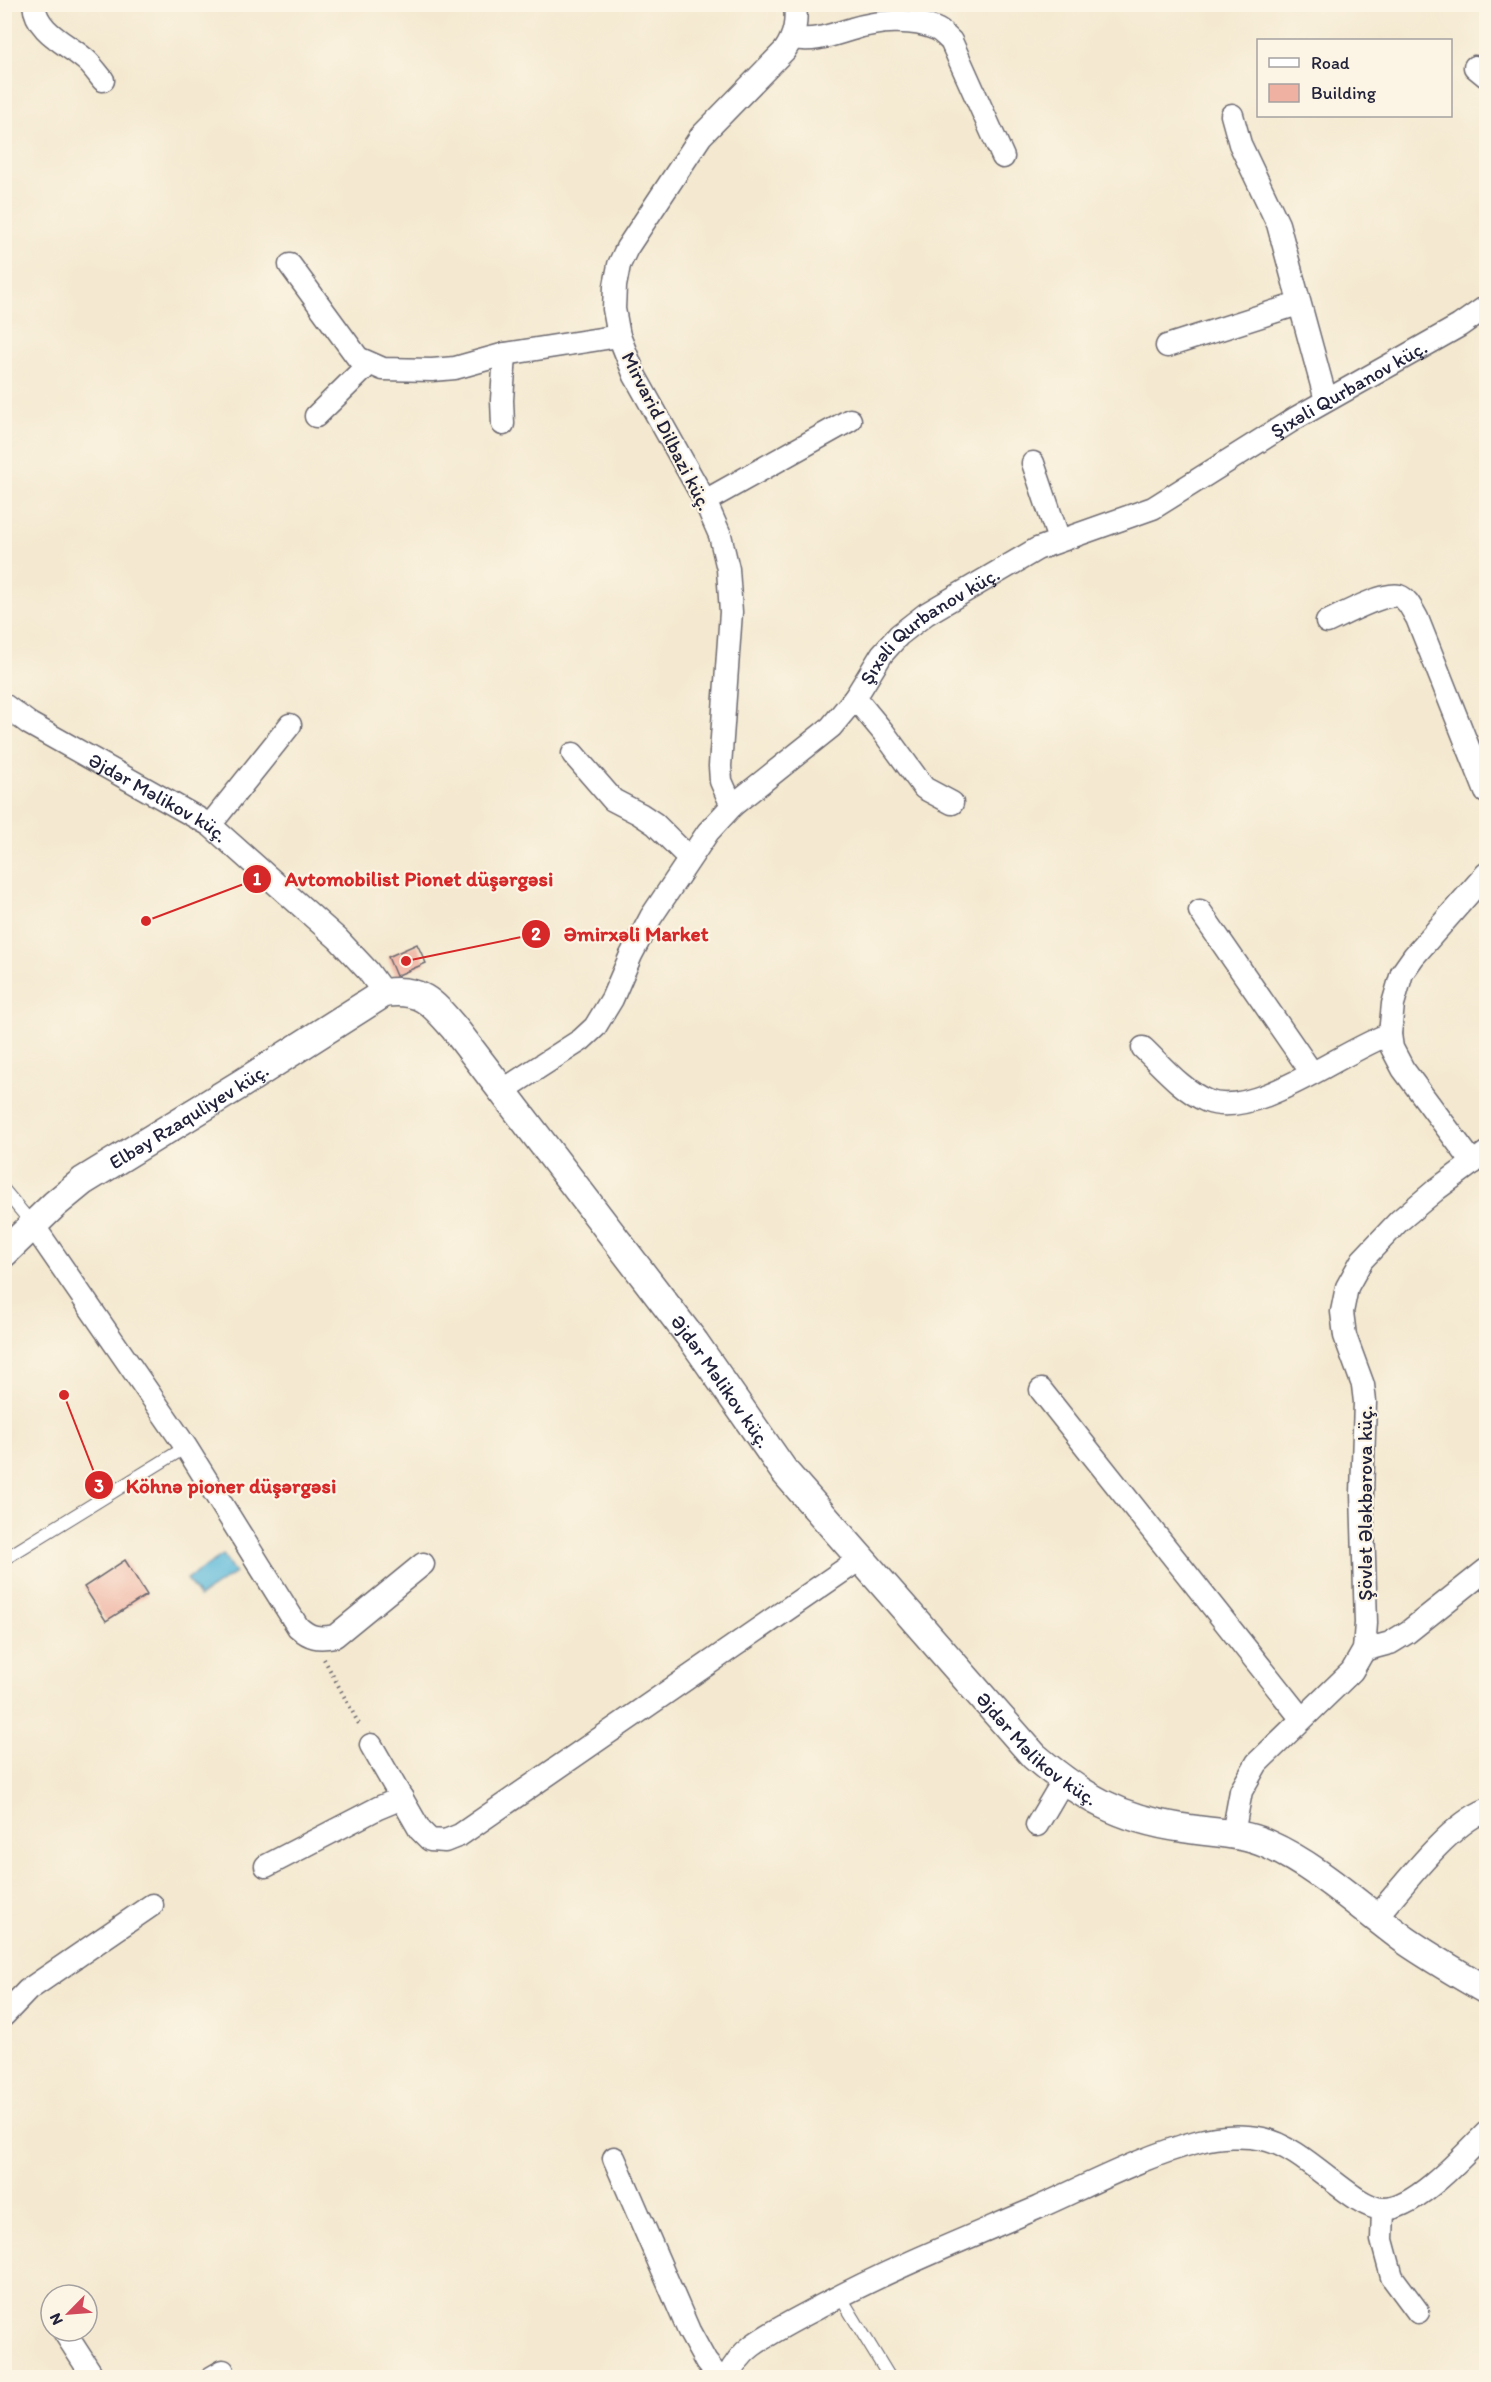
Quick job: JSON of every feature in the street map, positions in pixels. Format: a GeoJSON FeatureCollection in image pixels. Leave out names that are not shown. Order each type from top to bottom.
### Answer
{"type":"FeatureCollection","features":[{"type":"Feature","properties":{"kind":"street"},"geometry":{"type":"LineString","coordinates":[[34,4],[35,16],[47,31],[88,62],[103,80]]}},
{"type":"Feature","properties":{"kind":"street"},"geometry":{"type":"LineString","coordinates":[[795,4],[796,24],[793,38],[809,41],[827,38],[855,28],[898,22],[920,24],[938,30],[951,41],[1003,158]]}},
{"type":"Feature","properties":{"kind":"street","name":"Mirvarid Dilbazi küç."},"geometry":{"type":"LineString","coordinates":[[732,806],[721,781],[720,766],[731,612],[728,569],[720,536],[705,501],[635,376],[619,336],[614,309],[615,286],[627,248],[701,136],[785,50],[793,38]]}},
{"type":"Feature","properties":{"kind":"street"},"geometry":{"type":"LineString","coordinates":[[1232,115],[1240,144],[1278,224],[1326,400]]}},
{"type":"Feature","properties":{"kind":"street"},"geometry":{"type":"LineString","coordinates":[[290,265],[358,358],[383,369],[455,368],[505,354],[619,336]]}},
{"type":"Feature","properties":{"kind":"street"},"geometry":{"type":"LineString","coordinates":[[1167,346],[1298,304]]}},
{"type":"Feature","properties":{"kind":"street","name":"Şıxəli Qurbanov küç."},"geometry":{"type":"LineString","coordinates":[[502,1091],[581,1040],[595,1027],[612,999],[651,917],[689,858],[720,817],[831,727],[855,698],[882,654],[899,634],[926,614],[1009,564],[1059,540],[1101,528],[1154,508],[1326,400],[1459,326],[1486,307]]}},
{"type":"Feature","properties":{"kind":"street"},"geometry":{"type":"LineString","coordinates":[[503,424],[505,354]]}},
{"type":"Feature","properties":{"kind":"street"},"geometry":{"type":"LineString","coordinates":[[316,416],[369,364]]}},
{"type":"Feature","properties":{"kind":"street"},"geometry":{"type":"LineString","coordinates":[[705,501],[850,420]]}},
{"type":"Feature","properties":{"kind":"street"},"geometry":{"type":"LineString","coordinates":[[1033,463],[1059,540]]}},
{"type":"Feature","properties":{"kind":"street"},"geometry":{"type":"LineString","coordinates":[[1327,622],[1386,597],[1398,596],[1407,601],[1417,618],[1486,792]]}},
{"type":"Feature","properties":{"kind":"street"},"geometry":{"type":"LineString","coordinates":[[855,698],[924,788],[952,803]]}},
{"type":"Feature","properties":{"kind":"street","name":"Əjdər Məlikov küç."},"geometry":{"type":"LineString","coordinates":[[4,705],[30,724],[210,825],[338,939],[368,971],[384,993],[400,991],[418,994],[436,1007],[695,1343],[784,1471],[1034,1756],[1063,1781],[1100,1803],[1154,1823],[1233,1834],[1265,1843],[1298,1860],[1444,1965],[1486,1990]]}},
{"type":"Feature","properties":{"kind":"street"},"geometry":{"type":"LineString","coordinates":[[210,825],[290,725]]}},
{"type":"Feature","properties":{"kind":"street"},"geometry":{"type":"LineString","coordinates":[[573,754],[613,800],[655,824],[689,858]]}},
{"type":"Feature","properties":{"kind":"street"},"geometry":{"type":"LineString","coordinates":[[1480,1158],[1403,1069],[1392,1048],[1390,1034],[1392,1004],[1402,973],[1414,956],[1486,874]]}},
{"type":"Feature","properties":{"kind":"street"},"geometry":{"type":"LineString","coordinates":[[1200,911],[1312,1073]]}},
{"type":"Feature","properties":{"kind":"street","name":"Elbəy Rzaquliyev küç."},"geometry":{"type":"LineString","coordinates":[[4,1253],[83,1181],[384,993]]}},
{"type":"Feature","properties":{"kind":"street"},"geometry":{"type":"LineString","coordinates":[[1143,1048],[1188,1089],[1205,1100],[1221,1106],[1251,1101],[1312,1073],[1370,1041],[1390,1034]]}},
{"type":"Feature","properties":{"kind":"street","name":"Şövlət Ələkbərova küç."},"geometry":{"type":"LineString","coordinates":[[1233,1834],[1241,1791],[1257,1763],[1352,1671],[1364,1650],[1366,1623],[1362,1493],[1365,1402],[1363,1385],[1345,1336],[1342,1312],[1347,1287],[1362,1260],[1399,1221],[1437,1189],[1480,1158]]}},
{"type":"Feature","properties":{"kind":"street"},"geometry":{"type":"LineString","coordinates":[[33,1225],[186,1447],[298,1627],[307,1635],[319,1639],[334,1636],[423,1564]]}},
{"type":"Feature","properties":{"kind":"street"},"geometry":{"type":"LineString","coordinates":[[1041,1390],[1301,1718]]}},
{"type":"Feature","properties":{"kind":"street"},"geometry":{"type":"LineString","coordinates":[[371,1745],[420,1830],[430,1840],[445,1840],[460,1835],[860,1559]]}},
{"type":"Feature","properties":{"kind":"street"},"geometry":{"type":"LineString","coordinates":[[1364,1650],[1390,1643],[1408,1632],[1486,1570]]}},
{"type":"Feature","properties":{"kind":"street"},"geometry":{"type":"LineString","coordinates":[[1037,1825],[1063,1781]]}},
{"type":"Feature","properties":{"kind":"street"},"geometry":{"type":"LineString","coordinates":[[266,1866],[402,1798]]}},
{"type":"Feature","properties":{"kind":"street"},"geometry":{"type":"LineString","coordinates":[[1376,1917],[1451,1834],[1486,1810]]}},
{"type":"Feature","properties":{"kind":"street"},"geometry":{"type":"LineString","coordinates":[[4,2015],[28,1990],[152,1905]]}},
{"type":"Feature","properties":{"kind":"street"},"geometry":{"type":"LineString","coordinates":[[727,2378],[733,2365],[749,2348],[776,2330],[840,2296],[943,2247],[1162,2152],[1203,2140],[1233,2137],[1264,2139],[1296,2152],[1363,2202],[1383,2209],[1412,2200],[1446,2174],[1486,2133]]}},
{"type":"Feature","properties":{"kind":"street"},"geometry":{"type":"LineString","coordinates":[[614,2158],[689,2331],[706,2362],[719,2378]]}},
{"type":"Feature","properties":{"kind":"street"},"geometry":{"type":"LineString","coordinates":[[1383,2209],[1382,2240],[1392,2277],[1418,2312]]}},
{"type":"Feature","properties":{"kind":"street"},"geometry":{"type":"LineString","coordinates":[[71,2343],[94,2378]]}},
{"type":"Feature","properties":{"kind":"lane"},"geometry":{"type":"LineString","coordinates":[[4,1190],[33,1225]]}},
{"type":"Feature","properties":{"kind":"lane"},"geometry":{"type":"LineString","coordinates":[[9,1556],[186,1447]]}},
{"type":"Feature","properties":{"kind":"lane"},"geometry":{"type":"LineString","coordinates":[[840,2296],[890,2378]]}},
{"type":"Feature","properties":{"kind":"path"},"geometry":{"type":"LineString","coordinates":[[319,1639],[321,1653],[328,1670],[371,1745]]}},
{"type":"Feature","properties":{"kind":"water"},"geometry":{"type":"Polygon","coordinates":[[[223,1555],[235,1573],[199,1597],[187,1579],[223,1555]]]}},
{"type":"Feature","properties":{"kind":"building"},"geometry":{"type":"Polygon","coordinates":[[[417,944],[426,963],[396,976],[388,957],[417,944]]]}},
{"type":"Feature","properties":{"kind":"building"},"geometry":{"type":"Polygon","coordinates":[[[125,1560],[147,1595],[106,1621],[84,1587],[125,1560]]]}},
{"type":"Feature","properties":{"kind":"place","name":"Avtomobilist Pionet düşərgəsi"},"geometry":{"type":"Point","coordinates":[146,921]}},
{"type":"Feature","properties":{"kind":"place","name":"Əmirxəli Market"},"geometry":{"type":"Point","coordinates":[406,961]}},
{"type":"Feature","properties":{"kind":"place","name":"Köhnə pioner düşərgəsi"},"geometry":{"type":"Point","coordinates":[64,1395]}}]}
